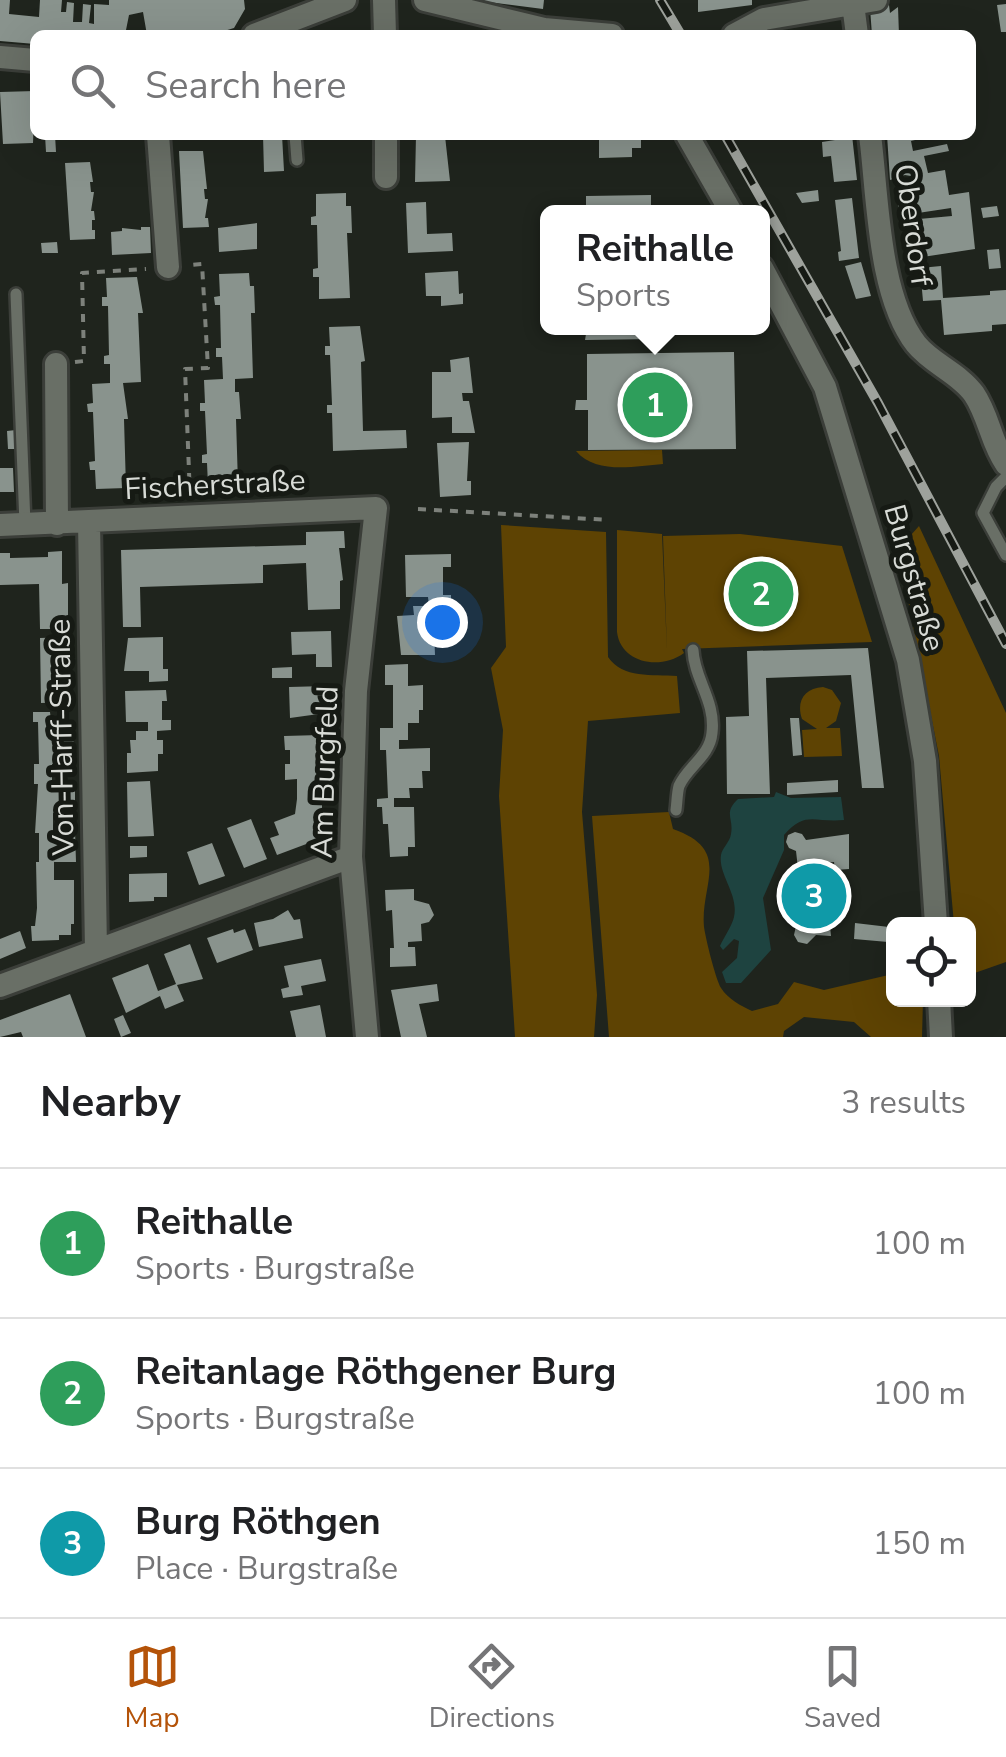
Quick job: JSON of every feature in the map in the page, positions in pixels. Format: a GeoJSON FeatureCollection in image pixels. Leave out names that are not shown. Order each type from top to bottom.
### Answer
{"type":"FeatureCollection","features":[{"type":"Feature","properties":{"kind":"street"},"geometry":{"type":"LineString","coordinates":[[268,30],[345,0]]}},
{"type":"Feature","properties":{"kind":"street"},"geometry":{"type":"LineString","coordinates":[[384,0],[384,30]]}},
{"type":"Feature","properties":{"kind":"street"},"geometry":{"type":"LineString","coordinates":[[425,0],[555,30]]}},
{"type":"Feature","properties":{"kind":"street"},"geometry":{"type":"LineString","coordinates":[[740,30],[763,10],[864,2],[858,30]]}},
{"type":"Feature","properties":{"kind":"street"},"geometry":{"type":"LineString","coordinates":[[0,57],[30,60]]}},
{"type":"Feature","properties":{"kind":"street"},"geometry":{"type":"LineString","coordinates":[[158,140],[168,268]]}},
{"type":"Feature","properties":{"kind":"street"},"geometry":{"type":"LineString","coordinates":[[386,140],[386,177]]}},
{"type":"Feature","properties":{"kind":"street"},"geometry":{"type":"LineString","coordinates":[[691,140],[727,205]]}},
{"type":"Feature","properties":{"kind":"street","name":"Oberdorf"},"geometry":{"type":"LineString","coordinates":[[871,140],[890,296],[902,324],[919,348],[970,388],[982,405],[1006,464]]}},
{"type":"Feature","properties":{"kind":"street","name":"Burgstraße"},"geometry":{"type":"LineString","coordinates":[[770,283],[825,386],[908,660],[925,760],[936,917]]}},
{"type":"Feature","properties":{"kind":"street"},"geometry":{"type":"LineString","coordinates":[[56,364],[57,524]]}},
{"type":"Feature","properties":{"kind":"street","name":"Fischerstraße"},"geometry":{"type":"LineString","coordinates":[[0,525],[376,508]]}},
{"type":"Feature","properties":{"kind":"street","name":"Am Burgfeld"},"geometry":{"type":"LineString","coordinates":[[367,1037],[351,857],[356,691],[376,508]]}},
{"type":"Feature","properties":{"kind":"street","name":"Von-Harff-Straße"},"geometry":{"type":"LineString","coordinates":[[88,522],[96,950]]}},
{"type":"Feature","properties":{"kind":"street"},"geometry":{"type":"LineString","coordinates":[[0,986],[351,857]]}},
{"type":"Feature","properties":{"kind":"street"},"geometry":{"type":"LineString","coordinates":[[940,1007],[941,1037]]}},
{"type":"Feature","properties":{"kind":"lane"},"geometry":{"type":"LineString","coordinates":[[296,140],[297,160]]}},
{"type":"Feature","properties":{"kind":"lane"},"geometry":{"type":"LineString","coordinates":[[16,294],[25,524]]}},
{"type":"Feature","properties":{"kind":"lane"},"geometry":{"type":"LineString","coordinates":[[1006,477],[996,486],[983,513],[1006,555]]}},
{"type":"Feature","properties":{"kind":"lane"},"geometry":{"type":"LineString","coordinates":[[676,810],[680,786],[709,746],[712,733],[707,689],[694,666],[693,650]]}},
{"type":"Feature","properties":{"kind":"path"},"geometry":{"type":"LineString","coordinates":[[56,364],[84,361],[82,273],[202,264],[208,368],[185,368],[191,514]]}},
{"type":"Feature","properties":{"kind":"path"},"geometry":{"type":"LineString","coordinates":[[418,508],[609,520]]}},
{"type":"Feature","properties":{"kind":"shaded area"},"geometry":{"type":"Polygon","coordinates":[[[662,450],[663,464],[616,467],[584,459],[576,451],[662,450]]]}},
{"type":"Feature","properties":{"kind":"shaded area"},"geometry":{"type":"Polygon","coordinates":[[[501,525],[606,532],[608,657],[630,672],[677,676],[680,713],[588,721],[582,812],[597,995],[594,1037],[515,1037],[499,796],[503,730],[491,668],[506,647],[501,525]]]}},
{"type":"Feature","properties":{"kind":"shaded area"},"geometry":{"type":"Polygon","coordinates":[[[919,526],[1006,713],[1006,962],[976,973],[976,917],[953,917],[939,756],[902,570],[903,544],[919,526]]]}},
{"type":"Feature","properties":{"kind":"shaded area"},"geometry":{"type":"Polygon","coordinates":[[[617,530],[662,534],[667,651],[663,536],[740,534],[842,546],[872,642],[682,649],[684,653],[675,658],[643,661],[626,651],[617,632],[617,530]]]}},
{"type":"Feature","properties":{"kind":"shaded area"},"geometry":{"type":"Polygon","coordinates":[[[823,687],[832,690],[841,703],[836,721],[826,728],[840,728],[842,756],[804,757],[802,730],[817,729],[802,719],[801,702],[806,693],[823,687]]]}},
{"type":"Feature","properties":{"kind":"shaded area"},"geometry":{"type":"Polygon","coordinates":[[[669,812],[673,829],[703,847],[710,870],[704,927],[716,976],[727,996],[752,1011],[778,1004],[794,982],[824,990],[886,976],[886,1007],[923,1007],[922,1037],[871,1037],[854,1022],[804,1017],[784,1031],[783,1037],[609,1037],[592,816],[669,812]]]}},
{"type":"Feature","properties":{"kind":"water"},"geometry":{"type":"Polygon","coordinates":[[[776,792],[791,798],[841,797],[844,820],[805,820],[784,835],[784,850],[763,898],[771,950],[741,983],[726,983],[722,972],[737,958],[739,941],[734,939],[723,950],[720,946],[735,909],[721,862],[731,834],[731,808],[738,799],[774,797],[776,792]]]}},
{"type":"Feature","properties":{"kind":"building"},"geometry":{"type":"Polygon","coordinates":[[[0,0],[10,0],[9,14],[39,17],[40,0],[62,0],[61,12],[66,12],[67,2],[74,3],[73,22],[82,22],[83,4],[91,5],[89,23],[94,24],[94,4],[109,5],[109,0],[244,0],[245,9],[234,28],[227,30],[146,30],[143,12],[129,15],[126,30],[30,30],[30,44],[0,41],[0,0]]]}},
{"type":"Feature","properties":{"kind":"building"},"geometry":{"type":"Polygon","coordinates":[[[480,0],[544,0],[543,9],[480,1],[480,0]]]}},
{"type":"Feature","properties":{"kind":"building"},"geometry":{"type":"Polygon","coordinates":[[[698,0],[752,0],[752,5],[698,12],[698,0]]]}},
{"type":"Feature","properties":{"kind":"building"},"geometry":{"type":"Polygon","coordinates":[[[1006,4],[1006,32],[1001,32],[997,5],[1006,4]]]}},
{"type":"Feature","properties":{"kind":"building"},"geometry":{"type":"Polygon","coordinates":[[[889,5],[890,13],[898,7],[899,30],[872,30],[870,8],[889,5]]]}},
{"type":"Feature","properties":{"kind":"building"},"geometry":{"type":"Polygon","coordinates":[[[30,91],[33,143],[3,144],[0,92],[30,91]]]}},
{"type":"Feature","properties":{"kind":"building"},"geometry":{"type":"Polygon","coordinates":[[[45,140],[55,140],[56,152],[46,152],[45,140]]]}},
{"type":"Feature","properties":{"kind":"building"},"geometry":{"type":"Polygon","coordinates":[[[263,140],[282,140],[284,171],[264,172],[263,140]]]}},
{"type":"Feature","properties":{"kind":"building"},"geometry":{"type":"Polygon","coordinates":[[[416,140],[445,140],[450,181],[415,182],[416,140]]]}},
{"type":"Feature","properties":{"kind":"building"},"geometry":{"type":"Polygon","coordinates":[[[599,140],[641,140],[641,148],[632,148],[632,157],[599,158],[599,140]]]}},
{"type":"Feature","properties":{"kind":"building"},"geometry":{"type":"Polygon","coordinates":[[[853,140],[857,180],[834,182],[831,156],[823,157],[822,142],[853,140]]]}},
{"type":"Feature","properties":{"kind":"building"},"geometry":{"type":"Polygon","coordinates":[[[887,140],[915,140],[911,141],[913,151],[947,144],[949,151],[924,156],[928,173],[945,170],[949,195],[969,192],[975,249],[916,258],[910,221],[900,222],[898,203],[914,200],[911,176],[890,180],[887,140]],[[951,208],[918,213],[919,219],[952,216],[951,208]]]}},
{"type":"Feature","properties":{"kind":"building"},"geometry":{"type":"Polygon","coordinates":[[[179,151],[203,151],[208,199],[205,218],[209,227],[183,228],[179,151]]]}},
{"type":"Feature","properties":{"kind":"building"},"geometry":{"type":"Polygon","coordinates":[[[90,162],[95,239],[70,240],[65,163],[90,162]]]}},
{"type":"Feature","properties":{"kind":"building"},"geometry":{"type":"Polygon","coordinates":[[[818,190],[819,201],[802,203],[796,193],[818,190]]]}},
{"type":"Feature","properties":{"kind":"building"},"geometry":{"type":"Polygon","coordinates":[[[346,193],[346,206],[351,206],[352,233],[347,233],[350,298],[319,299],[319,277],[313,277],[313,269],[318,268],[317,225],[311,225],[311,217],[316,216],[316,194],[346,193]]]}},
{"type":"Feature","properties":{"kind":"building"},"geometry":{"type":"Polygon","coordinates":[[[651,195],[651,205],[586,205],[586,196],[651,195]]]}},
{"type":"Feature","properties":{"kind":"building"},"geometry":{"type":"Polygon","coordinates":[[[852,198],[859,258],[839,261],[835,200],[852,198]]]}},
{"type":"Feature","properties":{"kind":"building"},"geometry":{"type":"Polygon","coordinates":[[[426,202],[427,234],[452,233],[453,251],[408,253],[406,203],[426,202]]]}},
{"type":"Feature","properties":{"kind":"building"},"geometry":{"type":"Polygon","coordinates":[[[997,206],[999,216],[983,218],[981,208],[997,206]]]}},
{"type":"Feature","properties":{"kind":"building"},"geometry":{"type":"Polygon","coordinates":[[[257,223],[257,249],[219,252],[218,228],[257,223]]]}},
{"type":"Feature","properties":{"kind":"building"},"geometry":{"type":"Polygon","coordinates":[[[150,227],[151,253],[112,255],[111,232],[150,227]]]}},
{"type":"Feature","properties":{"kind":"building"},"geometry":{"type":"Polygon","coordinates":[[[57,242],[58,253],[42,253],[41,243],[57,242]]]}},
{"type":"Feature","properties":{"kind":"building"},"geometry":{"type":"Polygon","coordinates":[[[999,249],[1001,268],[989,269],[987,250],[999,249]]]}},
{"type":"Feature","properties":{"kind":"building"},"geometry":{"type":"Polygon","coordinates":[[[861,262],[871,296],[856,299],[845,266],[861,262]]]}},
{"type":"Feature","properties":{"kind":"building"},"geometry":{"type":"Polygon","coordinates":[[[941,266],[943,298],[1006,290],[1006,324],[992,325],[992,331],[944,335],[941,300],[923,301],[920,268],[941,266]]]}},
{"type":"Feature","properties":{"kind":"building"},"geometry":{"type":"Polygon","coordinates":[[[458,271],[463,304],[441,306],[441,296],[426,296],[425,273],[458,271]]]}},
{"type":"Feature","properties":{"kind":"building"},"geometry":{"type":"Polygon","coordinates":[[[249,273],[250,286],[254,286],[253,378],[235,379],[241,419],[236,419],[238,484],[208,485],[207,463],[202,463],[202,455],[207,454],[205,411],[200,411],[200,403],[205,403],[204,380],[223,379],[222,357],[216,357],[216,348],[221,348],[220,305],[215,305],[214,297],[220,296],[219,274],[249,273]]]}},
{"type":"Feature","properties":{"kind":"building"},"geometry":{"type":"Polygon","coordinates":[[[137,277],[143,313],[138,313],[141,382],[123,383],[128,419],[124,419],[126,488],[96,489],[95,470],[90,470],[89,462],[95,461],[93,412],[88,412],[87,404],[93,403],[92,384],[110,383],[110,364],[104,364],[104,356],[109,355],[108,306],[102,306],[102,297],[107,297],[106,278],[137,277]]]}},
{"type":"Feature","properties":{"kind":"building"},"geometry":{"type":"Polygon","coordinates":[[[360,326],[365,361],[361,362],[363,431],[406,430],[407,448],[333,451],[332,413],[327,413],[327,405],[332,405],[330,355],[325,355],[325,346],[330,346],[329,327],[360,326]]]}},
{"type":"Feature","properties":{"kind":"building"},"geometry":{"type":"Polygon","coordinates":[[[586,335],[654,335],[655,339],[585,340],[586,335]]]}},
{"type":"Feature","properties":{"kind":"building"},"geometry":{"type":"Polygon","coordinates":[[[734,352],[736,449],[588,450],[588,410],[575,410],[576,400],[587,400],[587,354],[734,352]]]}},
{"type":"Feature","properties":{"kind":"building"},"geometry":{"type":"Polygon","coordinates":[[[469,357],[473,393],[462,393],[463,401],[469,401],[475,433],[452,433],[452,417],[432,418],[432,372],[451,372],[450,360],[469,357]]]}},
{"type":"Feature","properties":{"kind":"building"},"geometry":{"type":"Polygon","coordinates":[[[16,430],[17,449],[8,449],[7,431],[16,430]]]}},
{"type":"Feature","properties":{"kind":"building"},"geometry":{"type":"Polygon","coordinates":[[[469,442],[467,481],[471,481],[471,495],[440,497],[437,443],[469,442]]]}},
{"type":"Feature","properties":{"kind":"building"},"geometry":{"type":"Polygon","coordinates":[[[0,468],[13,468],[14,492],[0,492],[0,468]]]}},
{"type":"Feature","properties":{"kind":"building"},"geometry":{"type":"Polygon","coordinates":[[[344,531],[345,548],[339,548],[343,580],[340,609],[308,610],[306,563],[263,565],[263,583],[140,587],[141,627],[123,627],[121,550],[306,545],[306,532],[344,531]]]}},
{"type":"Feature","properties":{"kind":"building"},"geometry":{"type":"Polygon","coordinates":[[[62,551],[62,584],[68,583],[68,619],[64,619],[64,629],[40,629],[39,584],[0,585],[0,553],[10,553],[10,558],[48,557],[48,552],[62,551]]]}},
{"type":"Feature","properties":{"kind":"building"},"geometry":{"type":"Polygon","coordinates":[[[451,554],[451,567],[443,567],[443,595],[451,595],[451,605],[433,606],[435,655],[401,655],[397,616],[414,615],[413,606],[429,606],[428,597],[406,597],[405,555],[451,554]]]}},
{"type":"Feature","properties":{"kind":"building"},"geometry":{"type":"Polygon","coordinates":[[[331,631],[332,667],[316,667],[316,654],[292,655],[291,632],[331,631]]]}},
{"type":"Feature","properties":{"kind":"building"},"geometry":{"type":"Polygon","coordinates":[[[69,637],[70,702],[41,703],[40,638],[69,637]]]}},
{"type":"Feature","properties":{"kind":"building"},"geometry":{"type":"Polygon","coordinates":[[[163,637],[163,669],[168,669],[168,681],[149,682],[149,671],[124,671],[128,638],[163,637]]]}},
{"type":"Feature","properties":{"kind":"building"},"geometry":{"type":"Polygon","coordinates":[[[868,648],[884,788],[862,788],[851,675],[766,678],[770,794],[727,794],[726,717],[749,716],[747,651],[868,648]]]}},
{"type":"Feature","properties":{"kind":"building"},"geometry":{"type":"Polygon","coordinates":[[[408,664],[408,686],[423,685],[423,710],[419,710],[419,723],[408,723],[408,740],[399,740],[399,749],[430,748],[430,771],[422,771],[423,788],[409,788],[410,798],[394,798],[394,807],[414,807],[415,847],[408,847],[408,856],[390,857],[388,824],[383,824],[382,807],[377,807],[377,799],[388,798],[386,750],[380,750],[380,728],[393,728],[393,685],[385,685],[385,665],[408,664]]]}},
{"type":"Feature","properties":{"kind":"building"},"geometry":{"type":"Polygon","coordinates":[[[292,667],[292,678],[272,678],[272,668],[292,667]]]}},
{"type":"Feature","properties":{"kind":"building"},"geometry":{"type":"Polygon","coordinates":[[[326,686],[326,713],[290,718],[289,687],[326,686]]]}},
{"type":"Feature","properties":{"kind":"building"},"geometry":{"type":"Polygon","coordinates":[[[166,690],[162,720],[171,720],[171,730],[157,731],[157,740],[163,740],[158,771],[127,773],[130,740],[136,740],[136,731],[148,731],[148,722],[126,722],[125,691],[166,690]]]}},
{"type":"Feature","properties":{"kind":"building"},"geometry":{"type":"Polygon","coordinates":[[[33,712],[50,712],[51,721],[73,721],[74,764],[52,764],[52,782],[75,782],[75,813],[53,813],[53,831],[75,831],[76,862],[54,862],[54,880],[74,880],[74,924],[71,935],[59,935],[59,940],[32,941],[39,862],[39,833],[35,833],[38,784],[34,784],[34,764],[39,764],[38,722],[33,722],[33,712]]]}},
{"type":"Feature","properties":{"kind":"building"},"geometry":{"type":"Polygon","coordinates":[[[790,718],[799,718],[802,755],[793,756],[790,718]]]}},
{"type":"Feature","properties":{"kind":"building"},"geometry":{"type":"Polygon","coordinates":[[[320,735],[322,779],[317,779],[317,798],[322,798],[322,816],[318,816],[317,840],[277,855],[270,838],[279,835],[274,822],[295,814],[297,799],[297,779],[285,780],[290,750],[285,750],[284,736],[320,735]]]}},
{"type":"Feature","properties":{"kind":"building"},"geometry":{"type":"Polygon","coordinates":[[[838,780],[838,792],[787,795],[787,783],[838,780]]]}},
{"type":"Feature","properties":{"kind":"building"},"geometry":{"type":"Polygon","coordinates":[[[150,781],[154,836],[128,837],[127,782],[150,781]]]}},
{"type":"Feature","properties":{"kind":"building"},"geometry":{"type":"Polygon","coordinates":[[[251,819],[267,859],[244,868],[227,828],[251,819]]]}},
{"type":"Feature","properties":{"kind":"building"},"geometry":{"type":"Polygon","coordinates":[[[795,832],[806,840],[849,834],[849,869],[835,870],[834,862],[824,863],[831,936],[816,935],[807,944],[798,942],[794,935],[796,926],[804,922],[796,851],[786,842],[788,835],[795,832]]]}},
{"type":"Feature","properties":{"kind":"building"},"geometry":{"type":"Polygon","coordinates":[[[212,843],[225,876],[199,885],[187,852],[212,843]]]}},
{"type":"Feature","properties":{"kind":"building"},"geometry":{"type":"Polygon","coordinates":[[[130,846],[147,846],[147,857],[130,858],[130,846]]]}},
{"type":"Feature","properties":{"kind":"building"},"geometry":{"type":"Polygon","coordinates":[[[167,873],[167,897],[129,902],[129,874],[167,873]]]}},
{"type":"Feature","properties":{"kind":"building"},"geometry":{"type":"Polygon","coordinates":[[[414,889],[414,900],[429,904],[434,915],[421,924],[422,941],[408,942],[408,947],[415,947],[416,966],[390,967],[390,948],[394,948],[392,910],[386,911],[385,890],[414,889]]]}},
{"type":"Feature","properties":{"kind":"building"},"geometry":{"type":"Polygon","coordinates":[[[288,910],[294,920],[300,919],[303,938],[259,947],[254,923],[273,919],[288,910]]]}},
{"type":"Feature","properties":{"kind":"building"},"geometry":{"type":"Polygon","coordinates":[[[855,923],[886,927],[886,942],[854,939],[855,923]]]}},
{"type":"Feature","properties":{"kind":"building"},"geometry":{"type":"Polygon","coordinates":[[[233,929],[234,933],[245,929],[253,950],[217,963],[207,938],[233,929]]]}},
{"type":"Feature","properties":{"kind":"building"},"geometry":{"type":"Polygon","coordinates":[[[20,931],[26,948],[0,959],[0,939],[20,931]]]}},
{"type":"Feature","properties":{"kind":"building"},"geometry":{"type":"Polygon","coordinates":[[[190,944],[203,979],[177,985],[184,1001],[165,1009],[160,996],[126,1013],[112,978],[148,964],[158,991],[176,984],[164,954],[190,944]]]}},
{"type":"Feature","properties":{"kind":"building"},"geometry":{"type":"Polygon","coordinates":[[[321,959],[326,981],[301,986],[303,995],[283,998],[281,989],[289,987],[284,966],[321,959]]]}},
{"type":"Feature","properties":{"kind":"building"},"geometry":{"type":"Polygon","coordinates":[[[437,984],[439,1001],[419,1004],[427,1037],[401,1037],[391,990],[437,984]]]}},
{"type":"Feature","properties":{"kind":"building"},"geometry":{"type":"Polygon","coordinates":[[[70,994],[86,1037],[23,1037],[21,1032],[0,1037],[0,1020],[70,994]]]}},
{"type":"Feature","properties":{"kind":"building"},"geometry":{"type":"Polygon","coordinates":[[[320,1005],[326,1037],[296,1037],[290,1011],[320,1005]]]}},
{"type":"Feature","properties":{"kind":"building"},"geometry":{"type":"Polygon","coordinates":[[[123,1015],[131,1033],[121,1037],[114,1019],[123,1015]]]}},
{"type":"Feature","properties":{"kind":"railway"},"geometry":{"type":"LineString","coordinates":[[660,0],[678,30]]}},
{"type":"Feature","properties":{"kind":"railway"},"geometry":{"type":"LineString","coordinates":[[728,140],[765,205]]}},
{"type":"Feature","properties":{"kind":"railway"},"geometry":{"type":"LineString","coordinates":[[770,214],[878,403],[1006,644]]}},
{"type":"Feature","properties":{"kind":"place","name":"Reithalle"},"geometry":{"type":"Point","coordinates":[655,405]}},
{"type":"Feature","properties":{"kind":"place","name":"Reitanlage Röthgener Burg"},"geometry":{"type":"Point","coordinates":[761,594]}},
{"type":"Feature","properties":{"kind":"place","name":"Burg Röthgen"},"geometry":{"type":"Point","coordinates":[814,896]}}]}
